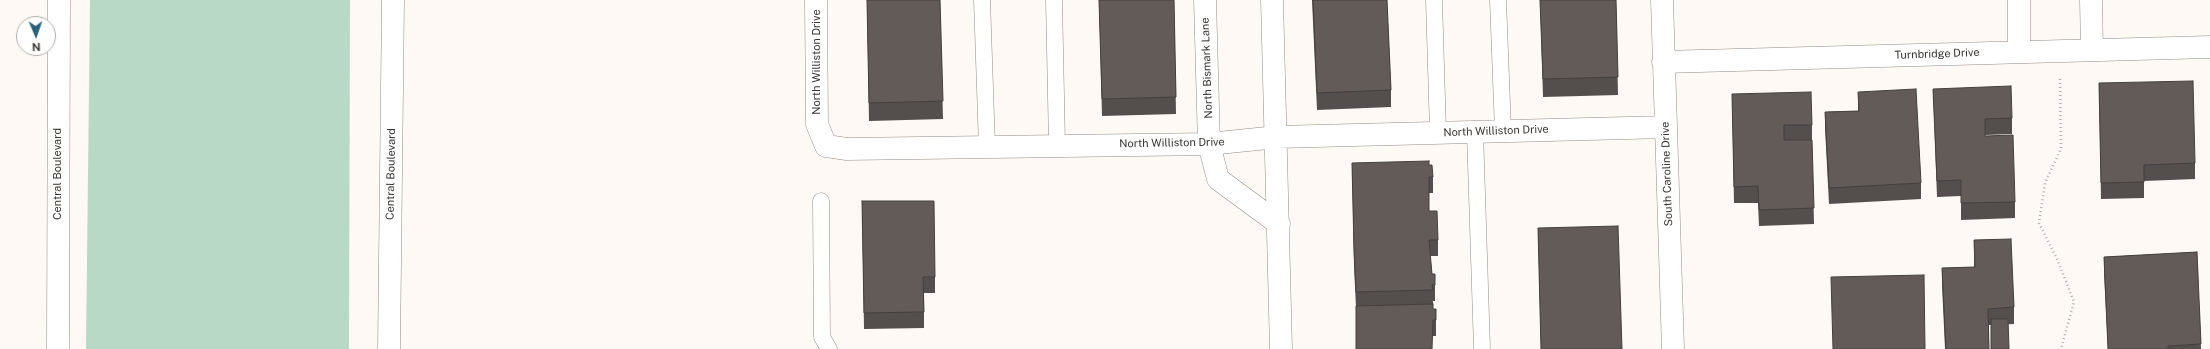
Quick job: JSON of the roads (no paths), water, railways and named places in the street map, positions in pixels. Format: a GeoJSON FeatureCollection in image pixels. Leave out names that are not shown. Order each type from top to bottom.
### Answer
{"type":"FeatureCollection","features":[{"type":"Feature","properties":{"kind":"street","name":"Central Boulevard"},"geometry":{"type":"LineString","coordinates":[[58,349],[59,0]]}},
{"type":"Feature","properties":{"kind":"street","name":"Central Boulevard"},"geometry":{"type":"LineString","coordinates":[[389,349],[393,0]]}},
{"type":"Feature","properties":{"kind":"street","name":"North Williston Drive"},"geometry":{"type":"LineString","coordinates":[[816,0],[817,124],[826,146],[847,149],[1209,144],[1277,136],[1666,127]]}},
{"type":"Feature","properties":{"kind":"street","name":"North Bismark Lane"},"geometry":{"type":"LineString","coordinates":[[1205,0],[1209,144],[1218,180],[1279,224]]}},
{"type":"Feature","properties":{"kind":"street"},"geometry":{"type":"LineString","coordinates":[[1272,0],[1277,136],[1281,349]]}},
{"type":"Feature","properties":{"kind":"street","name":"South Caroline Drive"},"geometry":{"type":"LineString","coordinates":[[1662,0],[1673,349]]}},
{"type":"Feature","properties":{"kind":"street"},"geometry":{"type":"LineString","coordinates":[[2019,0],[2019,52]]}},
{"type":"Feature","properties":{"kind":"street"},"geometry":{"type":"LineString","coordinates":[[2091,0],[2092,50]]}},
{"type":"Feature","properties":{"kind":"street","name":"Turnbridge Drive"},"geometry":{"type":"LineString","coordinates":[[1663,62],[2210,47]]}},
{"type":"Feature","properties":{"kind":"lane"},"geometry":{"type":"LineString","coordinates":[[982,0],[987,147]]}},
{"type":"Feature","properties":{"kind":"lane"},"geometry":{"type":"LineString","coordinates":[[1054,0],[1057,145]]}},
{"type":"Feature","properties":{"kind":"lane"},"geometry":{"type":"LineString","coordinates":[[1434,0],[1438,132]]}},
{"type":"Feature","properties":{"kind":"lane"},"geometry":{"type":"LineString","coordinates":[[1498,0],[1503,131]]}},
{"type":"Feature","properties":{"kind":"lane"},"geometry":{"type":"LineString","coordinates":[[1475,132],[1482,349]]}},
{"type":"Feature","properties":{"kind":"lane"},"geometry":{"type":"LineString","coordinates":[[821,201],[822,337],[829,349]]}}]}
